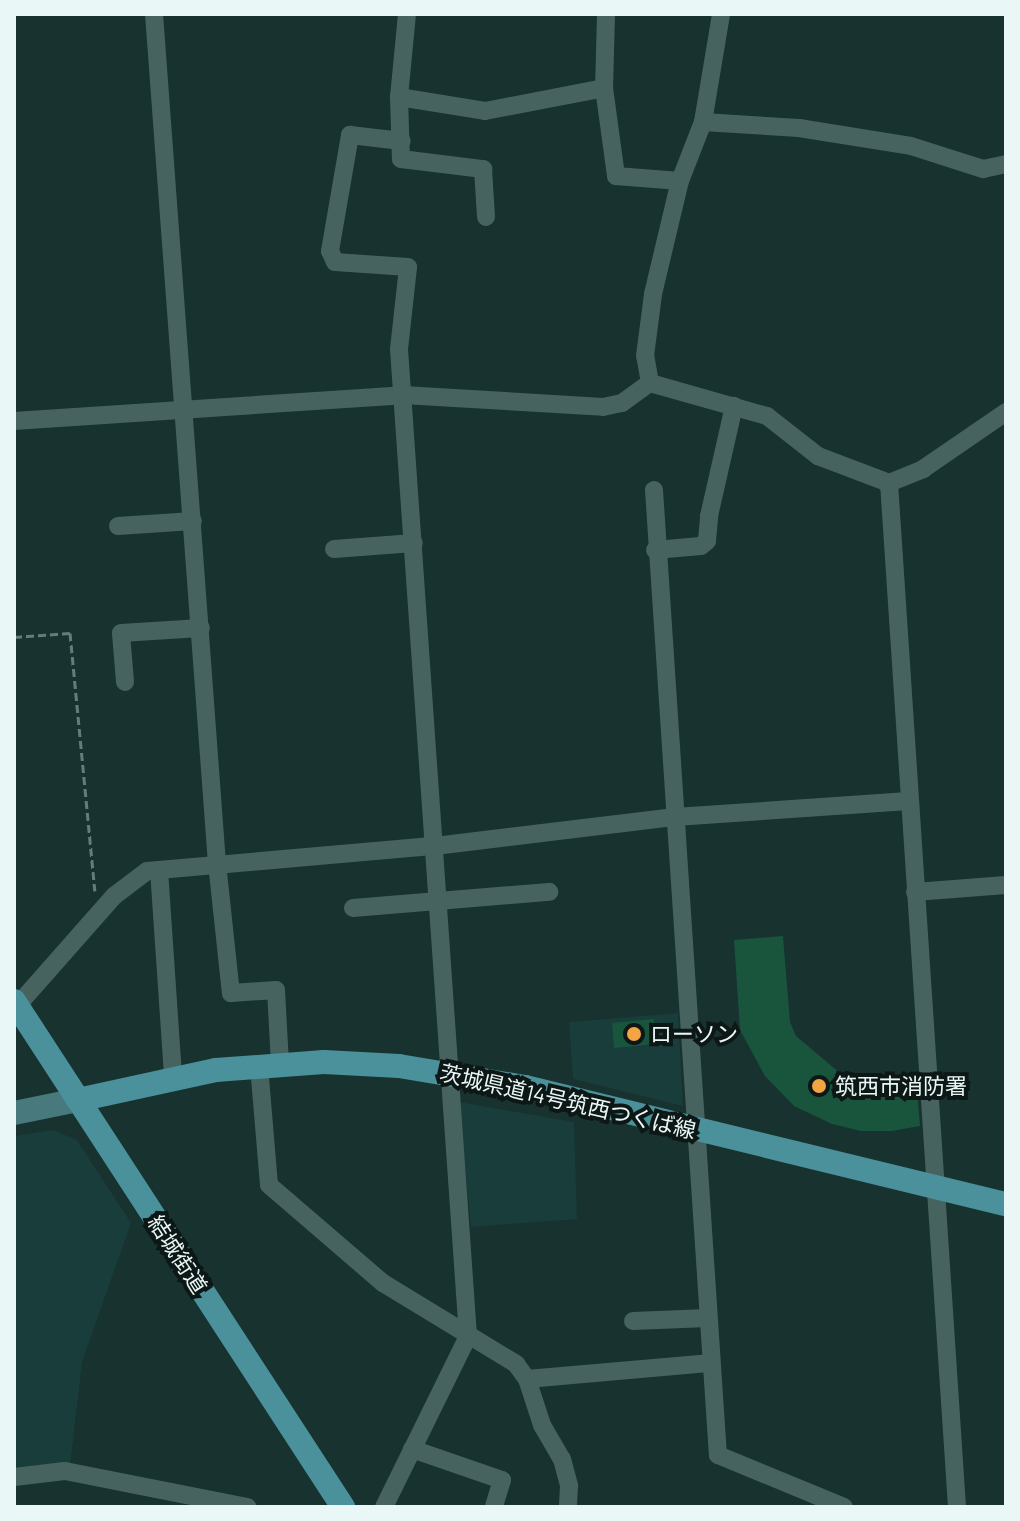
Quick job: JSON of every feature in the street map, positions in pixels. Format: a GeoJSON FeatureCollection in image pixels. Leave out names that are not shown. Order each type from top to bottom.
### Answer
{"type":"FeatureCollection","features":[{"type":"Feature","properties":{"kind":"main road","name":"結城街道"},"geometry":{"type":"LineString","coordinates":[[16,1003],[343,1507]]}},
{"type":"Feature","properties":{"kind":"main road","name":"茨城県道14号筑西つくば線"},"geometry":{"type":"LineString","coordinates":[[78,1100],[173,1077],[270,1065],[374,1064],[452,1073],[1006,1204]]}},
{"type":"Feature","properties":{"kind":"main road"},"geometry":{"type":"LineString","coordinates":[[14,1113],[78,1100]]}},
{"type":"Feature","properties":{"kind":"street"},"geometry":{"type":"LineString","coordinates":[[154,14],[186,410],[217,863],[231,993],[276,990],[270,1065],[269,1185],[383,1283],[516,1364],[527,1379],[542,1425],[562,1459],[569,1486],[568,1507]]}},
{"type":"Feature","properties":{"kind":"street"},"geometry":{"type":"LineString","coordinates":[[407,14],[399,97],[401,159],[483,169],[486,217]]}},
{"type":"Feature","properties":{"kind":"street"},"geometry":{"type":"LineString","coordinates":[[606,14],[604,88],[616,176],[680,181]]}},
{"type":"Feature","properties":{"kind":"street"},"geometry":{"type":"LineString","coordinates":[[650,383],[645,356],[653,294],[680,181],[703,122],[721,14]]}},
{"type":"Feature","properties":{"kind":"street"},"geometry":{"type":"LineString","coordinates":[[399,97],[485,111],[604,88]]}},
{"type":"Feature","properties":{"kind":"street"},"geometry":{"type":"LineString","coordinates":[[703,122],[799,128],[911,146],[983,169],[1006,164]]}},
{"type":"Feature","properties":{"kind":"street"},"geometry":{"type":"LineString","coordinates":[[384,1507],[468,1336],[399,349],[408,267],[335,262],[330,251],[350,135],[402,141]]}},
{"type":"Feature","properties":{"kind":"street"},"geometry":{"type":"LineString","coordinates":[[14,421],[403,395],[603,407],[622,403],[650,383]]}},
{"type":"Feature","properties":{"kind":"street"},"geometry":{"type":"LineString","coordinates":[[650,383],[767,416],[818,456],[889,483],[923,469],[1006,412]]}},
{"type":"Feature","properties":{"kind":"street"},"geometry":{"type":"LineString","coordinates":[[655,550],[701,546],[707,541],[709,516],[734,406]]}},
{"type":"Feature","properties":{"kind":"street"},"geometry":{"type":"LineString","coordinates":[[889,483],[957,1507]]}},
{"type":"Feature","properties":{"kind":"street"},"geometry":{"type":"LineString","coordinates":[[654,490],[655,550],[718,1455],[844,1507]]}},
{"type":"Feature","properties":{"kind":"street"},"geometry":{"type":"LineString","coordinates":[[118,526],[193,521]]}},
{"type":"Feature","properties":{"kind":"street"},"geometry":{"type":"LineString","coordinates":[[334,549],[414,543]]}},
{"type":"Feature","properties":{"kind":"street"},"geometry":{"type":"LineString","coordinates":[[125,682],[121,633],[201,628]]}},
{"type":"Feature","properties":{"kind":"street"},"geometry":{"type":"LineString","coordinates":[[16,1003],[114,896],[147,871],[435,846],[675,817],[908,801]]}},
{"type":"Feature","properties":{"kind":"street"},"geometry":{"type":"LineString","coordinates":[[159,870],[173,1077]]}},
{"type":"Feature","properties":{"kind":"street"},"geometry":{"type":"LineString","coordinates":[[915,892],[1006,885]]}},
{"type":"Feature","properties":{"kind":"street"},"geometry":{"type":"LineString","coordinates":[[353,908],[549,892]]}},
{"type":"Feature","properties":{"kind":"street"},"geometry":{"type":"LineString","coordinates":[[633,1321],[708,1318]]}},
{"type":"Feature","properties":{"kind":"street"},"geometry":{"type":"LineString","coordinates":[[527,1379],[711,1363]]}},
{"type":"Feature","properties":{"kind":"street"},"geometry":{"type":"LineString","coordinates":[[412,1449],[502,1480],[494,1507]]}},
{"type":"Feature","properties":{"kind":"street"},"geometry":{"type":"LineString","coordinates":[[14,1477],[65,1471],[247,1507]]}},
{"type":"Feature","properties":{"kind":"path"},"geometry":{"type":"LineString","coordinates":[[14,637],[70,633],[98,915]]}},
{"type":"Feature","properties":{"kind":"shaded area"},"geometry":{"type":"Polygon","coordinates":[[[678,1013],[683,1106],[573,1079],[569,1022],[678,1013]]]}},
{"type":"Feature","properties":{"kind":"shaded area"},"geometry":{"type":"Polygon","coordinates":[[[459,1102],[574,1122],[577,1219],[471,1227],[459,1102]]]}},
{"type":"Feature","properties":{"kind":"shaded area"},"geometry":{"type":"Polygon","coordinates":[[[53,1130],[77,1140],[131,1223],[82,1362],[70,1467],[14,1472],[14,1136],[53,1130]]]}},
{"type":"Feature","properties":{"kind":"building"},"geometry":{"type":"Polygon","coordinates":[[[783,936],[790,1022],[796,1036],[840,1073],[856,1078],[916,1078],[920,1126],[892,1131],[861,1131],[832,1124],[794,1106],[765,1076],[740,1030],[734,940],[783,936]]]}},
{"type":"Feature","properties":{"kind":"building","name":"ローソン"},"geometry":{"type":"Polygon","coordinates":[[[654,1019],[656,1044],[614,1048],[612,1023],[654,1019]]]}},
{"type":"Feature","properties":{"kind":"place","name":"ローソン"},"geometry":{"type":"Point","coordinates":[634,1034]}},
{"type":"Feature","properties":{"kind":"place","name":"筑西市消防署"},"geometry":{"type":"Point","coordinates":[819,1086]}}]}
